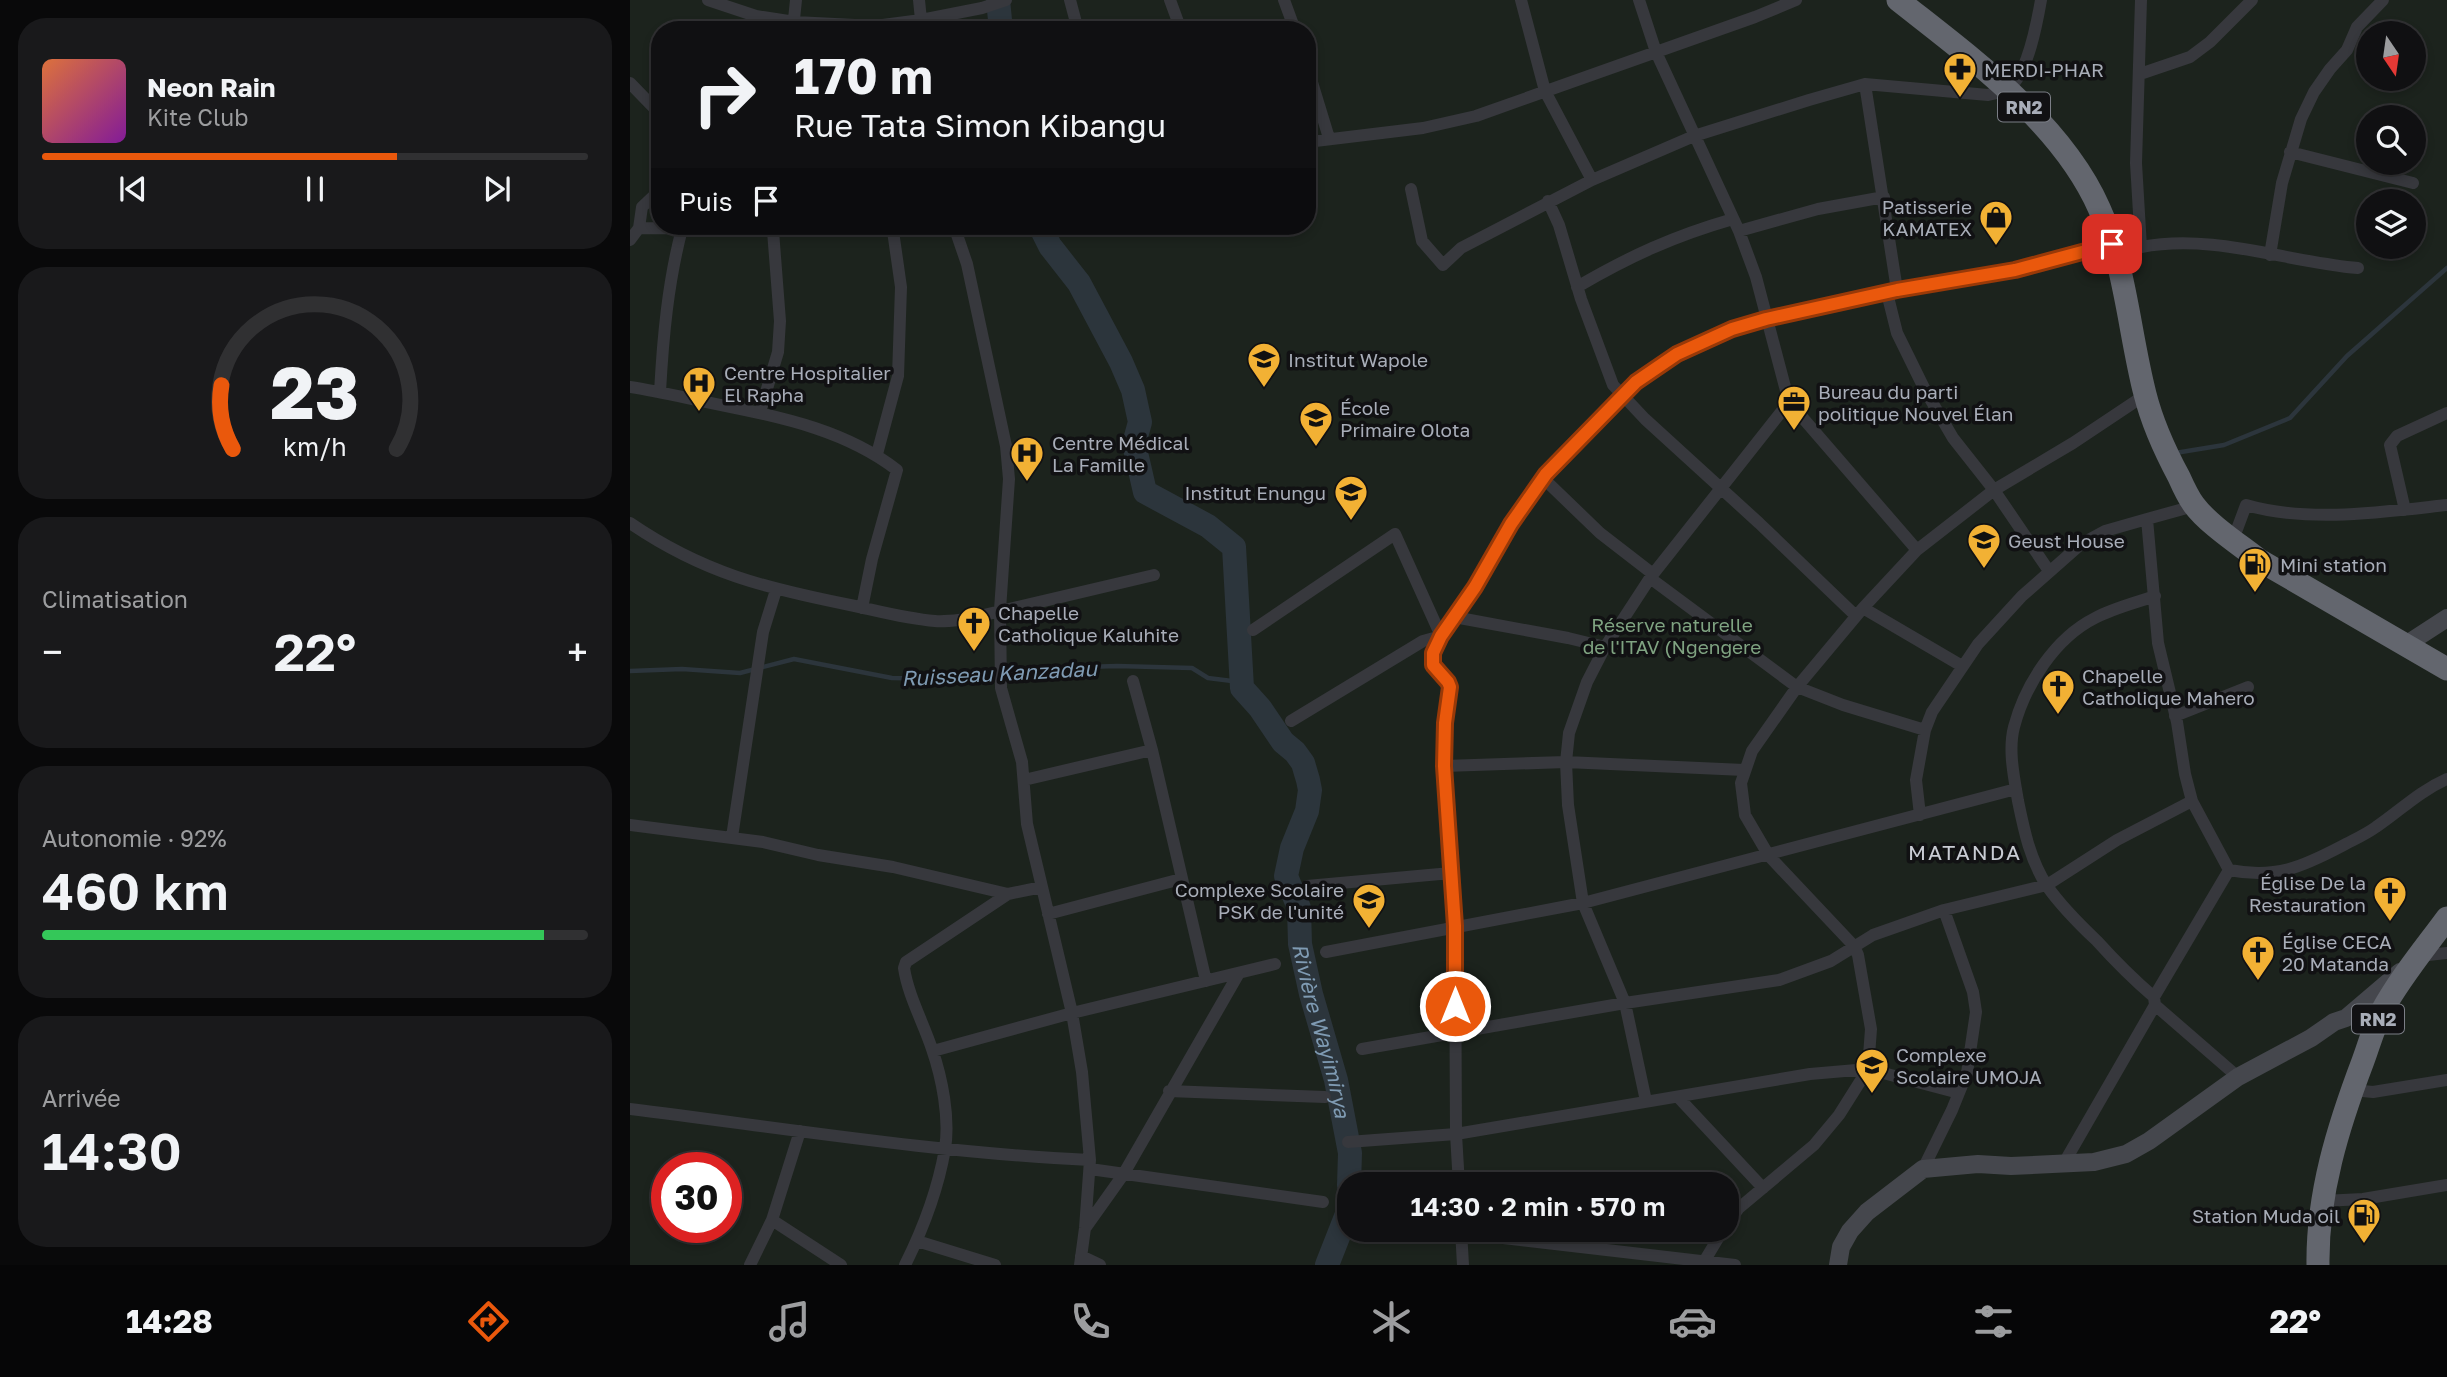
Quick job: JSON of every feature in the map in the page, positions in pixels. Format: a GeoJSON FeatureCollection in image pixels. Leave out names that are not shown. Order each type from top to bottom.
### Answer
{"type":"FeatureCollection","features":[{"type":"Feature","properties":{"kind":"highway","name":"RN2"},"geometry":{"type":"LineString","coordinates":[[1898,0],[2007,90],[2059,144],[2088,185],[2100,209],[2113,249],[2145,394],[2166,455],[2194,506],[2259,560],[2447,669]]}},
{"type":"Feature","properties":{"kind":"highway","name":"RN2"},"geometry":{"type":"LineString","coordinates":[[2318,1265],[2323,1201],[2333,1144],[2352,1090],[2381,1012],[2447,918]]}},
{"type":"Feature","properties":{"kind":"street"},"geometry":{"type":"LineString","coordinates":[[708,0],[775,21]]}},
{"type":"Feature","properties":{"kind":"street"},"geometry":{"type":"LineString","coordinates":[[794,21],[796,0]]}},
{"type":"Feature","properties":{"kind":"street"},"geometry":{"type":"LineString","coordinates":[[919,0],[922,21]]}},
{"type":"Feature","properties":{"kind":"street"},"geometry":{"type":"LineString","coordinates":[[936,21],[1006,0]]}},
{"type":"Feature","properties":{"kind":"street"},"geometry":{"type":"LineString","coordinates":[[1070,0],[1076,21]]}},
{"type":"Feature","properties":{"kind":"street"},"geometry":{"type":"LineString","coordinates":[[1170,0],[1178,21]]}},
{"type":"Feature","properties":{"kind":"street"},"geometry":{"type":"LineString","coordinates":[[1284,0],[1292,21]]}},
{"type":"Feature","properties":{"kind":"street"},"geometry":{"type":"LineString","coordinates":[[1521,0],[1545,91],[1592,180]]}},
{"type":"Feature","properties":{"kind":"street"},"geometry":{"type":"LineString","coordinates":[[1640,0],[1656,51],[1736,225],[1756,277],[1789,401],[1917,550]]}},
{"type":"Feature","properties":{"kind":"street"},"geometry":{"type":"LineString","coordinates":[[1316,140],[1423,128],[1476,116],[1755,18],[1796,0]]}},
{"type":"Feature","properties":{"kind":"street"},"geometry":{"type":"LineString","coordinates":[[1411,189],[1422,241],[1443,265],[1461,248],[1548,201],[1694,136],[1865,84],[1988,95],[2007,90],[2018,78],[2023,65],[2041,0]]}},
{"type":"Feature","properties":{"kind":"street"},"geometry":{"type":"LineString","coordinates":[[2141,0],[2136,163],[2141,247]]}},
{"type":"Feature","properties":{"kind":"street"},"geometry":{"type":"LineString","coordinates":[[2140,74],[2190,57],[2252,0]]}},
{"type":"Feature","properties":{"kind":"street"},"geometry":{"type":"LineString","coordinates":[[2270,255],[2275,215],[2290,152],[2301,120],[2314,92],[2330,68],[2347,50],[2357,27],[2383,0]]}},
{"type":"Feature","properties":{"kind":"street"},"geometry":{"type":"LineString","coordinates":[[630,83],[651,105]]}},
{"type":"Feature","properties":{"kind":"street"},"geometry":{"type":"LineString","coordinates":[[1865,84],[1884,197],[1897,333],[1925,390],[1953,438],[1994,490],[2049,571]]}},
{"type":"Feature","properties":{"kind":"street"},"geometry":{"type":"LineString","coordinates":[[1316,95],[1329,138]]}},
{"type":"Feature","properties":{"kind":"street"},"geometry":{"type":"LineString","coordinates":[[2290,152],[2413,183]]}},
{"type":"Feature","properties":{"kind":"street"},"geometry":{"type":"LineString","coordinates":[[1577,287],[1640,252],[1670,239],[1884,197]]}},
{"type":"Feature","properties":{"kind":"street"},"geometry":{"type":"LineString","coordinates":[[630,240],[639,228],[642,207],[651,198]]}},
{"type":"Feature","properties":{"kind":"street"},"geometry":{"type":"LineString","coordinates":[[1548,201],[1613,385],[1720,488],[1860,612],[1962,666]]}},
{"type":"Feature","properties":{"kind":"street"},"geometry":{"type":"LineString","coordinates":[[639,228],[651,228]]}},
{"type":"Feature","properties":{"kind":"street"},"geometry":{"type":"LineString","coordinates":[[660,392],[662,348],[674,260],[680,235]]}},
{"type":"Feature","properties":{"kind":"street"},"geometry":{"type":"LineString","coordinates":[[760,412],[778,352],[780,321],[773,235]]}},
{"type":"Feature","properties":{"kind":"street"},"geometry":{"type":"LineString","coordinates":[[877,454],[898,376],[901,287],[894,235]]}},
{"type":"Feature","properties":{"kind":"street"},"geometry":{"type":"LineString","coordinates":[[957,235],[967,264],[1006,446],[1009,479],[1000,610],[1001,688],[1022,762],[1027,824],[1072,1013],[1082,1072],[1090,1164],[1081,1261],[1100,1265]]}},
{"type":"Feature","properties":{"kind":"street"},"geometry":{"type":"LineString","coordinates":[[1458,1172],[1455,926],[1444,766],[1445,723],[1450,687],[1433,665],[1433,653],[1441,636],[1475,587],[1498,543],[1544,478],[1585,432],[1636,382],[1677,354],[1732,329],[1766,319],[1892,292],[2113,249],[2161,243],[2193,242],[2321,265],[2358,268]]}},
{"type":"Feature","properties":{"kind":"street"},"geometry":{"type":"LineString","coordinates":[[630,387],[760,412],[804,424],[877,454],[897,470],[872,559],[862,608]]}},
{"type":"Feature","properties":{"kind":"street"},"geometry":{"type":"LineString","coordinates":[[1739,1209],[1814,1145],[1839,1115],[1868,1069],[1871,1029],[1858,955],[1854,946],[1769,856],[1745,815],[1741,783],[1752,751],[1797,687],[1917,550],[1994,490],[2073,443],[2145,394]]}},
{"type":"Feature","properties":{"kind":"street"},"geometry":{"type":"LineString","coordinates":[[1646,1101],[1625,1003],[1583,903],[1568,805],[1566,762],[1569,733],[1577,706],[1605,647],[1651,576],[1789,401]]}},
{"type":"Feature","properties":{"kind":"street"},"geometry":{"type":"LineString","coordinates":[[2405,510],[2389,445],[2397,436],[2447,413]]}},
{"type":"Feature","properties":{"kind":"street"},"geometry":{"type":"LineString","coordinates":[[1544,478],[1600,533],[1651,576],[1797,687],[1843,705],[1925,730]]}},
{"type":"Feature","properties":{"kind":"street"},"geometry":{"type":"LineString","coordinates":[[2233,540],[2246,505],[2268,512],[2312,515],[2447,505]]}},
{"type":"Feature","properties":{"kind":"street"},"geometry":{"type":"LineString","coordinates":[[1920,815],[1916,780],[1925,730],[1932,712],[1986,635],[2022,596],[2081,544],[2105,531],[2194,506]]}},
{"type":"Feature","properties":{"kind":"street"},"geometry":{"type":"LineString","coordinates":[[2147,519],[2158,643],[2192,801],[2229,870]]}},
{"type":"Feature","properties":{"kind":"street"},"geometry":{"type":"LineString","coordinates":[[630,523],[655,541],[701,565],[776,590],[936,621],[967,619],[1154,575]]}},
{"type":"Feature","properties":{"kind":"street"},"geometry":{"type":"LineString","coordinates":[[1253,630],[1395,534],[1441,636]]}},
{"type":"Feature","properties":{"kind":"street"},"geometry":{"type":"LineString","coordinates":[[732,837],[763,632],[776,590]]}},
{"type":"Feature","properties":{"kind":"street"},"geometry":{"type":"LineString","coordinates":[[2155,596],[2119,607],[2093,619],[2045,660],[2014,727],[2012,757],[2016,789],[2033,861],[2066,910],[2126,974],[2238,1077]]}},
{"type":"Feature","properties":{"kind":"street"},"geometry":{"type":"LineString","coordinates":[[1454,617],[1605,647]]}},
{"type":"Feature","properties":{"kind":"street"},"geometry":{"type":"LineString","coordinates":[[2407,644],[2447,618]]}},
{"type":"Feature","properties":{"kind":"street"},"geometry":{"type":"LineString","coordinates":[[1291,721],[1423,641],[1441,636]]}},
{"type":"Feature","properties":{"kind":"street"},"geometry":{"type":"LineString","coordinates":[[1133,681],[1152,750],[1206,981]]}},
{"type":"Feature","properties":{"kind":"street"},"geometry":{"type":"LineString","coordinates":[[2175,716],[2248,687]]}},
{"type":"Feature","properties":{"kind":"street"},"geometry":{"type":"LineString","coordinates":[[1024,780],[1152,750]]}},
{"type":"Feature","properties":{"kind":"street"},"geometry":{"type":"LineString","coordinates":[[1444,766],[1566,762],[1744,770]]}},
{"type":"Feature","properties":{"kind":"street"},"geometry":{"type":"LineString","coordinates":[[2229,870],[2248,873],[2291,870],[2302,866],[2374,828],[2410,800],[2447,779]]}},
{"type":"Feature","properties":{"kind":"street"},"geometry":{"type":"LineString","coordinates":[[1326,952],[1583,903],[2016,789]]}},
{"type":"Feature","properties":{"kind":"street"},"geometry":{"type":"LineString","coordinates":[[1362,1049],[1625,1003],[1779,980],[1831,961],[1873,935],[1944,910],[2047,885],[2118,840],[2192,801]]}},
{"type":"Feature","properties":{"kind":"street"},"geometry":{"type":"LineString","coordinates":[[630,825],[732,837],[894,867],[1008,894]]}},
{"type":"Feature","properties":{"kind":"street"},"geometry":{"type":"LineString","coordinates":[[2064,1163],[2229,870]]}},
{"type":"Feature","properties":{"kind":"street"},"geometry":{"type":"LineString","coordinates":[[1307,886],[1451,873]]}},
{"type":"Feature","properties":{"kind":"street"},"geometry":{"type":"LineString","coordinates":[[1048,914],[1181,879]]}},
{"type":"Feature","properties":{"kind":"street"},"geometry":{"type":"LineString","coordinates":[[905,1265],[930,1207],[945,1148],[943,1098],[933,1051],[905,974],[906,962],[1008,894],[1042,887]]}},
{"type":"Feature","properties":{"kind":"street"},"geometry":{"type":"LineString","coordinates":[[1838,1265],[1841,1247],[1850,1231],[1867,1212],[1923,1169],[1967,1073],[1976,1012],[1973,992],[1944,910]]}},
{"type":"Feature","properties":{"kind":"street"},"geometry":{"type":"LineString","coordinates":[[1923,1169],[1978,1164],[2011,1166],[2094,1162],[2126,1154],[2149,1141],[2238,1077],[2311,1038],[2334,1022],[2346,1018],[2419,956],[2447,953]]}},
{"type":"Feature","properties":{"kind":"street"},"geometry":{"type":"LineString","coordinates":[[933,1051],[1072,1013],[1275,964]]}},
{"type":"Feature","properties":{"kind":"street"},"geometry":{"type":"LineString","coordinates":[[1085,1228],[1123,1174],[1239,972]]}},
{"type":"Feature","properties":{"kind":"street"},"geometry":{"type":"LineString","coordinates":[[1348,1142],[1456,1134],[1810,1074],[1868,1069],[1959,1093]]}},
{"type":"Feature","properties":{"kind":"street"},"geometry":{"type":"LineString","coordinates":[[2352,1090],[2374,1093],[2447,1080]]}},
{"type":"Feature","properties":{"kind":"street"},"geometry":{"type":"LineString","coordinates":[[1169,1091],[1325,1097]]}},
{"type":"Feature","properties":{"kind":"street"},"geometry":{"type":"LineString","coordinates":[[1678,1097],[1763,1188]]}},
{"type":"Feature","properties":{"kind":"street"},"geometry":{"type":"LineString","coordinates":[[630,1109],[1090,1164],[1123,1174],[1323,1202]]}},
{"type":"Feature","properties":{"kind":"street"},"geometry":{"type":"LineString","coordinates":[[750,1265],[772,1220],[796,1152],[800,1131]]}},
{"type":"Feature","properties":{"kind":"street"},"geometry":{"type":"LineString","coordinates":[[2323,1201],[2362,1199],[2447,1185]]}},
{"type":"Feature","properties":{"kind":"street"},"geometry":{"type":"LineString","coordinates":[[772,1220],[841,1265]]}},
{"type":"Feature","properties":{"kind":"street"},"geometry":{"type":"LineString","coordinates":[[917,1241],[995,1265]]}},
{"type":"Feature","properties":{"kind":"street"},"geometry":{"type":"LineString","coordinates":[[1462,1242],[1463,1265]]}},
{"type":"Feature","properties":{"kind":"street"},"geometry":{"type":"LineString","coordinates":[[1539,1242],[1735,1265]]}},
{"type":"Feature","properties":{"kind":"street"},"geometry":{"type":"LineString","coordinates":[[1703,1263],[1716,1242]]}},
{"type":"Feature","properties":{"kind":"green space","name":"Réserve naturelle de l'ITAV (Ngengere"},"geometry":{"type":"Polygon","coordinates":[[[630,0],[2447,0],[2447,1265],[630,1265],[630,0]]]}},
{"type":"Feature","properties":{"kind":"waterway","name":"Rivière Wayimirya"},"geometry":{"type":"LineString","coordinates":[[998,0],[1000,21]]}},
{"type":"Feature","properties":{"kind":"waterway","name":"Ruisseau Kanzadau"},"geometry":{"type":"LineString","coordinates":[[1044,235],[1079,283],[1133,390],[1140,422],[1134,444],[1145,492],[1208,526],[1234,547],[1242,688],[1260,708],[1283,742],[1303,763],[1310,790],[1307,811],[1292,848],[1286,876],[1299,908],[1300,944],[1311,994],[1336,1080],[1350,1153],[1349,1172]]}},
{"type":"Feature","properties":{"kind":"waterway"},"geometry":{"type":"LineString","coordinates":[[2175,453],[2224,445],[2290,418],[2347,356],[2447,268]]}},
{"type":"Feature","properties":{"kind":"waterway","name":"Ruisseau Kanzadau"},"geometry":{"type":"LineString","coordinates":[[630,671],[682,669],[740,673],[794,659],[892,678],[950,679],[1052,668],[1192,668],[1208,678],[1232,681],[1242,688]]}},
{"type":"Feature","properties":{"kind":"waterway","name":"Rivière Wayimirya"},"geometry":{"type":"LineString","coordinates":[[1327,1265],[1337,1240]]}},
{"type":"Feature","properties":{"kind":"place","name":"MERDI-PHAR"},"geometry":{"type":"Point","coordinates":[1960,99]}},
{"type":"Feature","properties":{"kind":"place","name":"Patisserie KAMATEX"},"geometry":{"type":"Point","coordinates":[1996,247]}},
{"type":"Feature","properties":{"kind":"place","name":"Institut Wapole"},"geometry":{"type":"Point","coordinates":[1264,389]}},
{"type":"Feature","properties":{"kind":"place","name":"Centre Hospitalier El Rapha"},"geometry":{"type":"Point","coordinates":[699,413]}},
{"type":"Feature","properties":{"kind":"place","name":"Bureau du parti politique Nouvel Élan"},"geometry":{"type":"Point","coordinates":[1794,432]}},
{"type":"Feature","properties":{"kind":"place","name":"École Primaire Olota"},"geometry":{"type":"Point","coordinates":[1316,448]}},
{"type":"Feature","properties":{"kind":"place","name":"Centre Médical La Famille"},"geometry":{"type":"Point","coordinates":[1027,483]}},
{"type":"Feature","properties":{"kind":"place","name":"Institut Enungu"},"geometry":{"type":"Point","coordinates":[1351,522]}},
{"type":"Feature","properties":{"kind":"place","name":"Geust House"},"geometry":{"type":"Point","coordinates":[1984,570]}},
{"type":"Feature","properties":{"kind":"place","name":"Mini station"},"geometry":{"type":"Point","coordinates":[2255,594]}},
{"type":"Feature","properties":{"kind":"place","name":"Chapelle Catholique Kaluhite"},"geometry":{"type":"Point","coordinates":[974,653]}},
{"type":"Feature","properties":{"kind":"place","name":"Chapelle Catholique Mahero"},"geometry":{"type":"Point","coordinates":[2058,716]}},
{"type":"Feature","properties":{"kind":"place","name":"Église De la Restauration"},"geometry":{"type":"Point","coordinates":[2390,923]}},
{"type":"Feature","properties":{"kind":"place","name":"Complexe Scolaire PSK de l'unité"},"geometry":{"type":"Point","coordinates":[1369,930]}},
{"type":"Feature","properties":{"kind":"place","name":"Église CECA 20 Matanda"},"geometry":{"type":"Point","coordinates":[2258,982]}},
{"type":"Feature","properties":{"kind":"place","name":"Complexe Scolaire UMOJA"},"geometry":{"type":"Point","coordinates":[1872,1095]}},
{"type":"Feature","properties":{"kind":"place","name":"Station Muda oil"},"geometry":{"type":"Point","coordinates":[2364,1245]}},
{"type":"Feature","properties":{"kind":"district","name":"MATANDA"},"geometry":{"type":"Point","coordinates":[1965,852]}},
{"type":"Feature","properties":{"kind":"route"},"geometry":{"type":"LineString","coordinates":[[1455,1006],[1455,926],[1444,766],[1445,723],[1450,687],[1433,665],[1433,653],[1441,636],[1475,587],[1498,543],[1546,474],[1636,382],[1677,354],[1732,329],[1897,290],[2015,270],[2112,244]]}}]}
